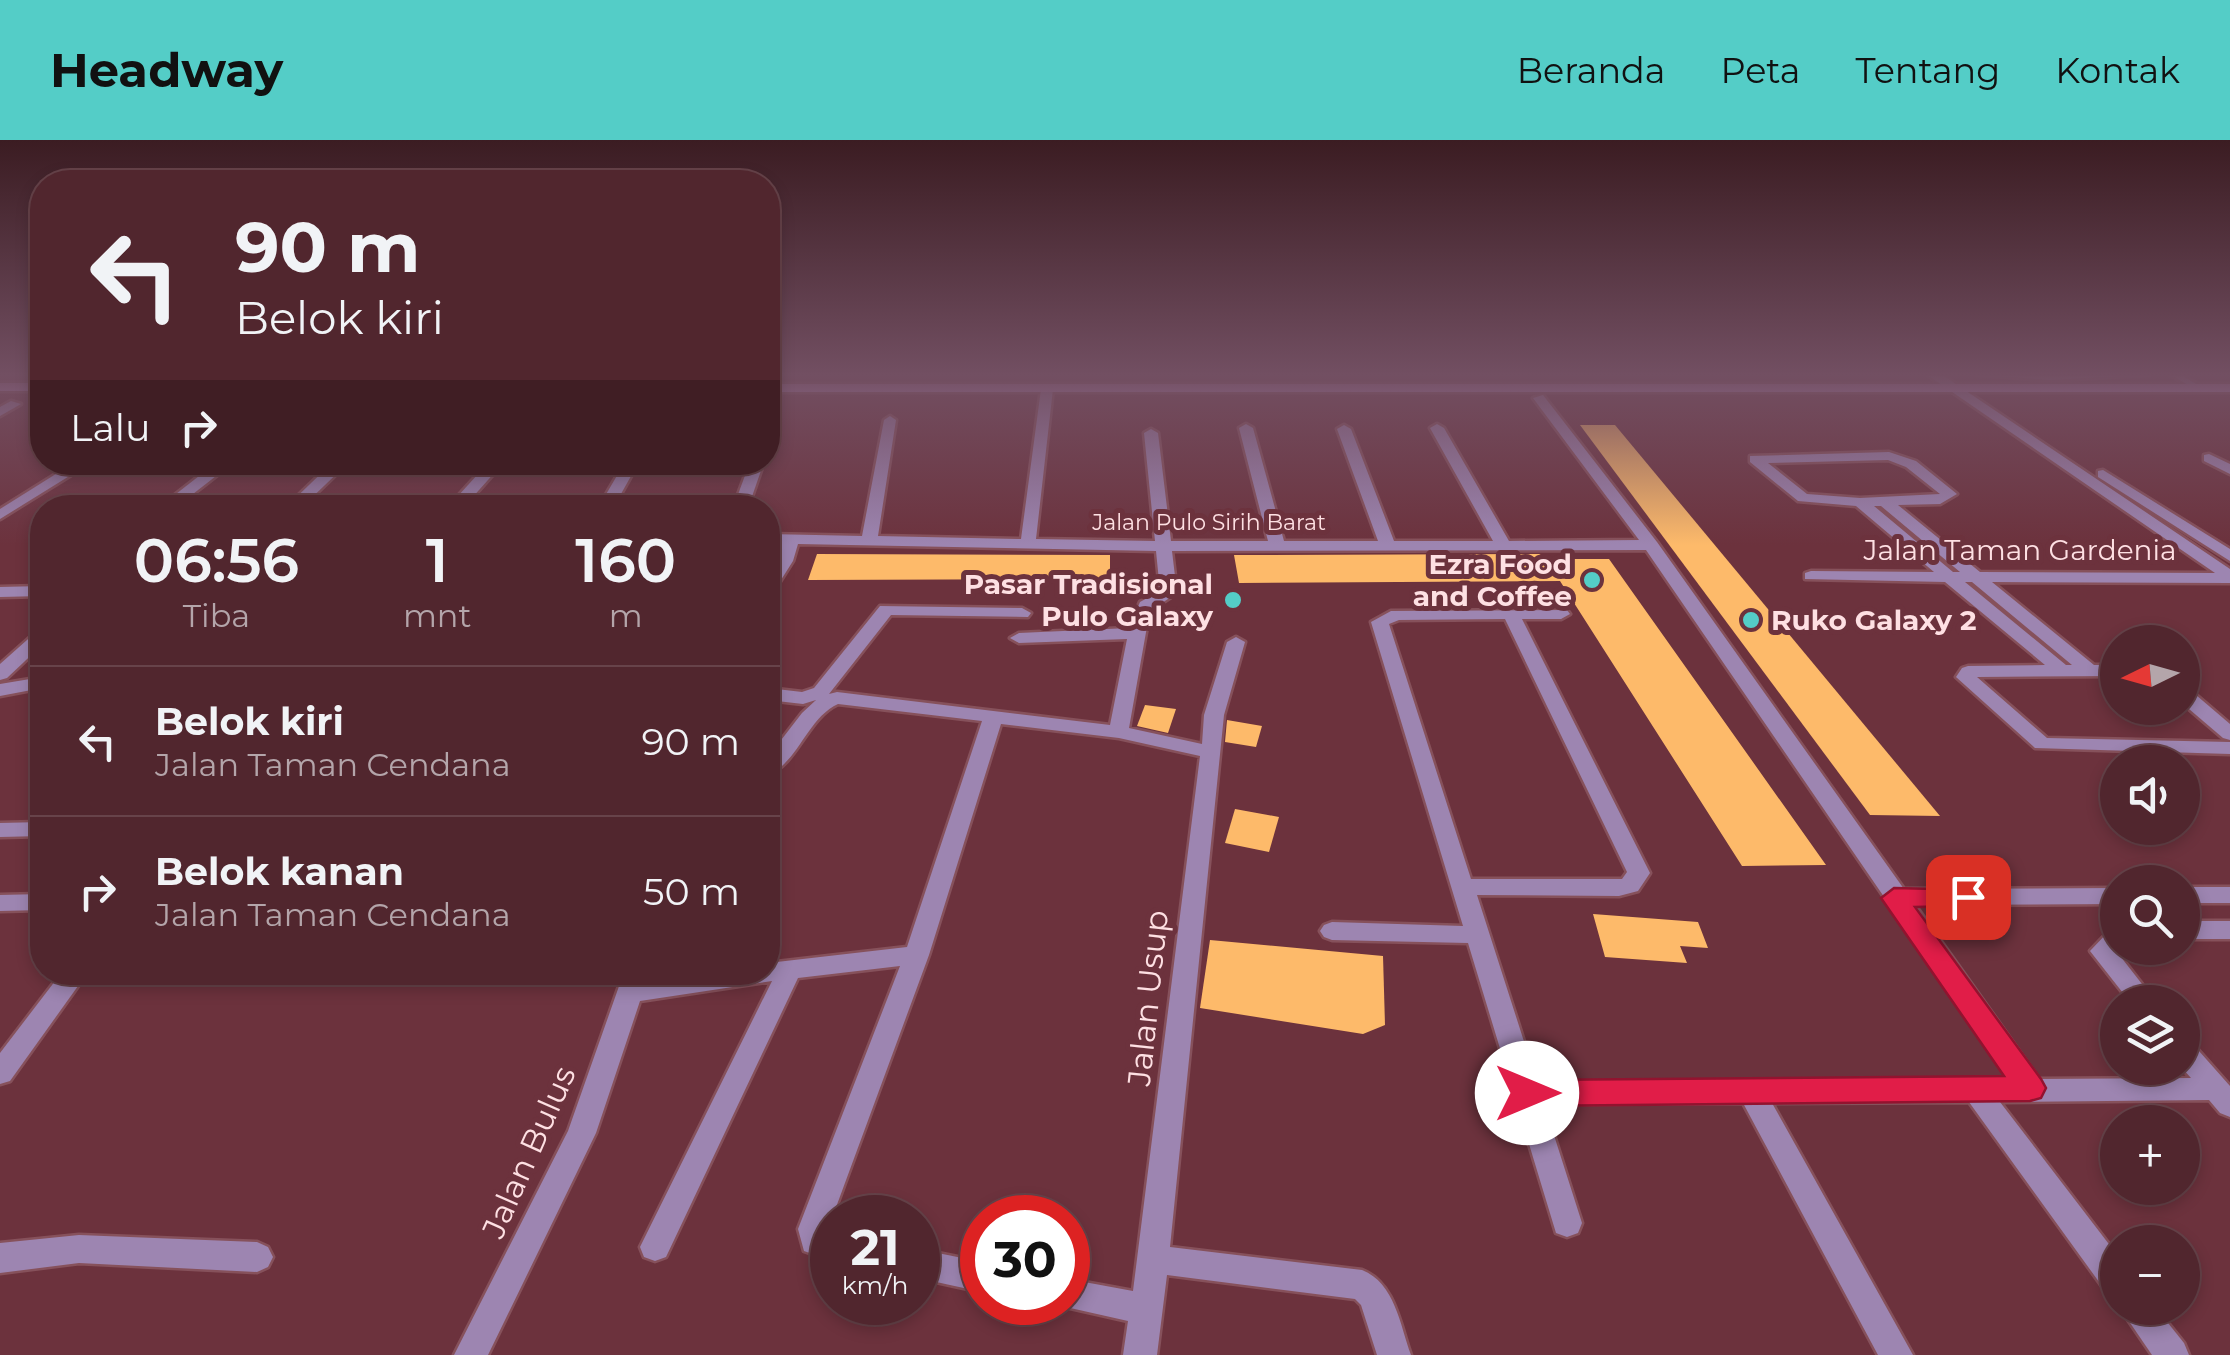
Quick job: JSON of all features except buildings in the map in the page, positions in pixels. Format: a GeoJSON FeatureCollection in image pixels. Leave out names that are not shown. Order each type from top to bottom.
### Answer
{"type":"FeatureCollection","features":[{"type":"Feature","properties":{"kind":"street"},"geometry":{"type":"LineString","coordinates":[[868,542],[888,431]]}},
{"type":"Feature","properties":{"kind":"street"},"geometry":{"type":"LineString","coordinates":[[1028,543],[1043,431]]}},
{"type":"Feature","properties":{"kind":"street"},"geometry":{"type":"LineString","coordinates":[[1247,431],[1277,544]]}},
{"type":"Feature","properties":{"kind":"street"},"geometry":{"type":"LineString","coordinates":[[1345,431],[1387,544]]}},
{"type":"Feature","properties":{"kind":"street"},"geometry":{"type":"LineString","coordinates":[[1439,431],[1504,546]]}},
{"type":"Feature","properties":{"kind":"street"},"geometry":{"type":"LineString","coordinates":[[1564,431],[1651,545],[2030,1088]]}},
{"type":"Feature","properties":{"kind":"street"},"geometry":{"type":"LineString","coordinates":[[2032,431],[2230,577]]}},
{"type":"Feature","properties":{"kind":"street"},"geometry":{"type":"LineString","coordinates":[[2037,431],[2230,556]]}},
{"type":"Feature","properties":{"kind":"street"},"geometry":{"type":"LineString","coordinates":[[1119,732],[1137,633],[1146,606],[1169,593],[1151,434]]}},
{"type":"Feature","properties":{"kind":"street"},"geometry":{"type":"LineString","coordinates":[[2230,454],[2208,458],[2230,470]]}},
{"type":"Feature","properties":{"kind":"street"},"geometry":{"type":"LineString","coordinates":[[1889,456],[1911,464],[1950,494],[1940,500],[1860,502],[1802,498],[1755,459],[1889,456]]}},
{"type":"Feature","properties":{"kind":"street"},"geometry":{"type":"LineString","coordinates":[[32,495],[64,475]]}},
{"type":"Feature","properties":{"kind":"street"},"geometry":{"type":"LineString","coordinates":[[183,495],[209,475]]}},
{"type":"Feature","properties":{"kind":"street"},"geometry":{"type":"LineString","coordinates":[[306,495],[328,475]]}},
{"type":"Feature","properties":{"kind":"street"},"geometry":{"type":"LineString","coordinates":[[466,495],[485,475]]}},
{"type":"Feature","properties":{"kind":"street"},"geometry":{"type":"LineString","coordinates":[[0,515],[30,496]]}},
{"type":"Feature","properties":{"kind":"street"},"geometry":{"type":"LineString","coordinates":[[1884,501],[2089,670]]}},
{"type":"Feature","properties":{"kind":"street"},"geometry":{"type":"LineString","coordinates":[[1860,502],[2061,670]]}},
{"type":"Feature","properties":{"kind":"street","name":"Jalan Pulo Sirih Barat"},"geometry":{"type":"LineString","coordinates":[[780,540],[1161,546],[1651,545]]}},
{"type":"Feature","properties":{"kind":"street"},"geometry":{"type":"LineString","coordinates":[[780,568],[791,540]]}},
{"type":"Feature","properties":{"kind":"street","name":"Jalan Taman Gardenia"},"geometry":{"type":"LineString","coordinates":[[1810,576],[2230,577]]}},
{"type":"Feature","properties":{"kind":"street"},"geometry":{"type":"LineString","coordinates":[[0,592],[30,591]]}},
{"type":"Feature","properties":{"kind":"street"},"geometry":{"type":"LineString","coordinates":[[780,695],[807,698],[821,692],[886,610],[1022,612]]}},
{"type":"Feature","properties":{"kind":"street"},"geometry":{"type":"LineString","coordinates":[[1561,614],[1397,615],[1380,622],[1567,1223]]}},
{"type":"Feature","properties":{"kind":"street"},"geometry":{"type":"LineString","coordinates":[[1461,887],[1619,888],[1630,884],[1640,873],[1511,615]]}},
{"type":"Feature","properties":{"kind":"street"},"geometry":{"type":"LineString","coordinates":[[1019,638],[1137,633]]}},
{"type":"Feature","properties":{"kind":"street","name":"Jalan Usup"},"geometry":{"type":"LineString","coordinates":[[1140,1355],[1214,715],[1236,642]]}},
{"type":"Feature","properties":{"kind":"street"},"geometry":{"type":"LineString","coordinates":[[0,674],[30,647]]}},
{"type":"Feature","properties":{"kind":"street"},"geometry":{"type":"LineString","coordinates":[[2100,670],[1968,672],[1965,677],[2042,744],[2230,748]]}},
{"type":"Feature","properties":{"kind":"street"},"geometry":{"type":"LineString","coordinates":[[0,690],[30,686]]}},
{"type":"Feature","properties":{"kind":"street"},"geometry":{"type":"LineString","coordinates":[[780,758],[816,708],[831,698],[1119,732],[1211,752]]}},
{"type":"Feature","properties":{"kind":"street"},"geometry":{"type":"LineString","coordinates":[[2200,708],[2230,734]]}},
{"type":"Feature","properties":{"kind":"street"},"geometry":{"type":"LineString","coordinates":[[826,1195],[917,955],[993,718]]}},
{"type":"Feature","properties":{"kind":"street"},"geometry":{"type":"LineString","coordinates":[[0,830],[30,829]]}},
{"type":"Feature","properties":{"kind":"street"},"geometry":{"type":"LineString","coordinates":[[2200,895],[2230,895]]}},
{"type":"Feature","properties":{"kind":"street"},"geometry":{"type":"LineString","coordinates":[[1894,898],[2100,896]]}},
{"type":"Feature","properties":{"kind":"street"},"geometry":{"type":"LineString","coordinates":[[0,903],[30,902]]}},
{"type":"Feature","properties":{"kind":"street"},"geometry":{"type":"LineString","coordinates":[[1332,930],[1476,935]]}},
{"type":"Feature","properties":{"kind":"street"},"geometry":{"type":"LineString","coordinates":[[2200,930],[2230,930]]}},
{"type":"Feature","properties":{"kind":"street"},"geometry":{"type":"LineString","coordinates":[[780,970],[917,955]]}},
{"type":"Feature","properties":{"kind":"street"},"geometry":{"type":"LineString","coordinates":[[2114,965],[2130,985]]}},
{"type":"Feature","properties":{"kind":"street"},"geometry":{"type":"LineString","coordinates":[[0,1072],[66,985]]}},
{"type":"Feature","properties":{"kind":"street","name":"Jalan Bulus"},"geometry":{"type":"LineString","coordinates":[[471,1355],[582,1132],[632,985]]}},
{"type":"Feature","properties":{"kind":"street"},"geometry":{"type":"LineString","coordinates":[[656,1247],[768,985]]}},
{"type":"Feature","properties":{"kind":"street"},"geometry":{"type":"LineString","coordinates":[[2200,1070],[2223,1097]]}},
{"type":"Feature","properties":{"kind":"street"},"geometry":{"type":"LineString","coordinates":[[1527,1093],[2030,1088],[2223,1097]]}},
{"type":"Feature","properties":{"kind":"street"},"geometry":{"type":"LineString","coordinates":[[1975,1089],[2100,1258]]}},
{"type":"Feature","properties":{"kind":"street"},"geometry":{"type":"LineString","coordinates":[[1751,1091],[1896,1355]]}},
{"type":"Feature","properties":{"kind":"street"},"geometry":{"type":"LineString","coordinates":[[0,1258],[80,1249],[258,1257]]}},
{"type":"Feature","properties":{"kind":"street"},"geometry":{"type":"LineString","coordinates":[[1153,1258],[1362,1285],[1374,1296],[1394,1355]]}},
{"type":"Feature","properties":{"kind":"street"},"geometry":{"type":"LineString","coordinates":[[1090,1298],[1147,1309]]}},
{"type":"Feature","properties":{"kind":"street"},"geometry":{"type":"LineString","coordinates":[[2149,1325],[2172,1355]]}},
{"type":"Feature","properties":{"kind":"place","name":"Ezra Food and Coffee"},"geometry":{"type":"Point","coordinates":[1592,580]}},
{"type":"Feature","properties":{"kind":"place","name":"Pasar Tradisional Pulo Galaxy"},"geometry":{"type":"Point","coordinates":[1233,600]}},
{"type":"Feature","properties":{"kind":"place","name":"Ruko Galaxy 2"},"geometry":{"type":"Point","coordinates":[1751,620]}},
{"type":"Feature","properties":{"kind":"route"},"geometry":{"type":"LineString","coordinates":[[1527,1093],[2030,1088],[1894,898],[1968,897]]}}]}
